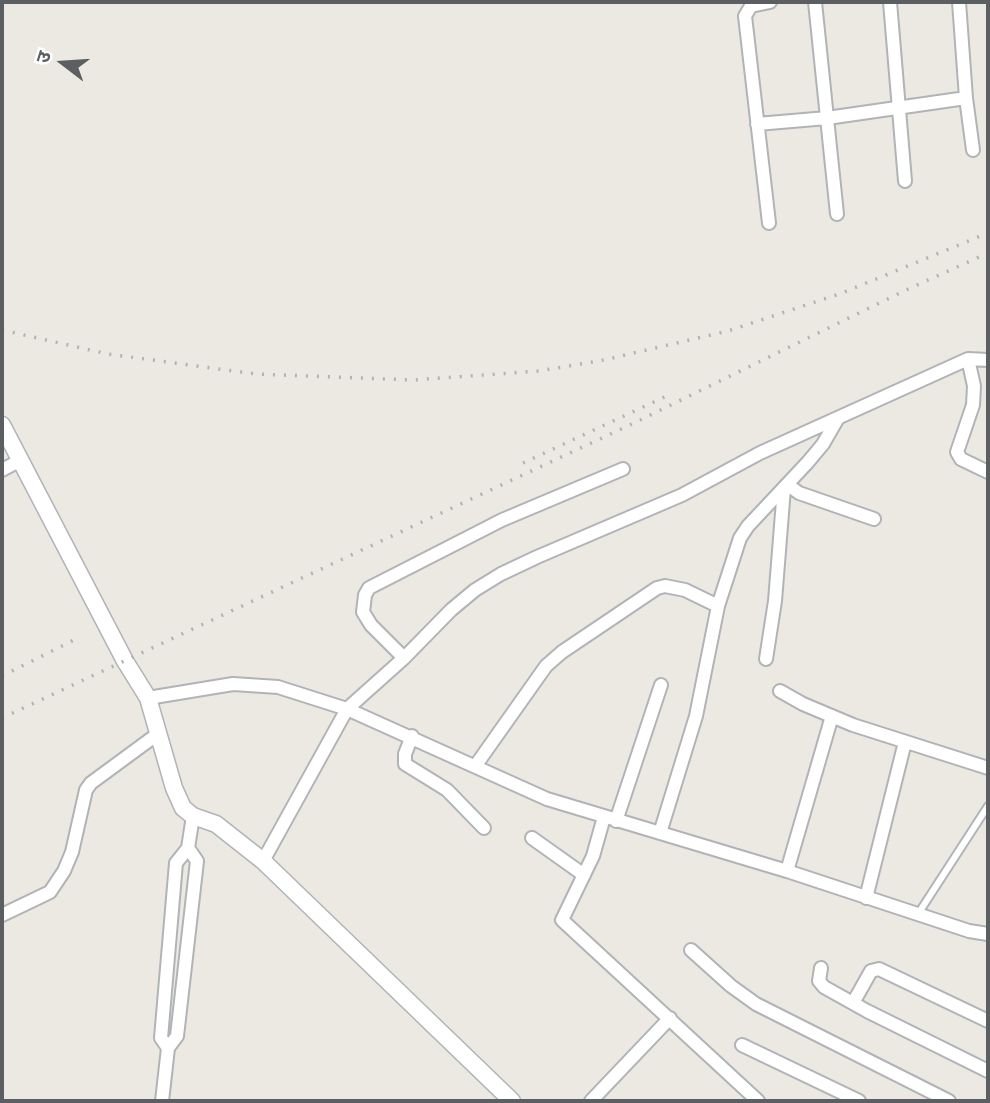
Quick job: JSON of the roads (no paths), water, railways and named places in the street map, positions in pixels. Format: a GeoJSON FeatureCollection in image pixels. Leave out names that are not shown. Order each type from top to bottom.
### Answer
{"type":"FeatureCollection","features":[{"type":"Feature","properties":{"kind":"street"},"geometry":{"type":"LineString","coordinates":[[769,223],[745,16],[751,6],[770,2]]}},
{"type":"Feature","properties":{"kind":"street"},"geometry":{"type":"LineString","coordinates":[[815,2],[837,214]]}},
{"type":"Feature","properties":{"kind":"street"},"geometry":{"type":"LineString","coordinates":[[890,2],[905,181]]}},
{"type":"Feature","properties":{"kind":"street"},"geometry":{"type":"LineString","coordinates":[[959,2],[973,150]]}},
{"type":"Feature","properties":{"kind":"street"},"geometry":{"type":"LineString","coordinates":[[757,124],[827,118],[966,98]]}},
{"type":"Feature","properties":{"kind":"street"},"geometry":{"type":"LineString","coordinates":[[968,359],[974,386],[973,405],[957,452],[961,459],[988,472]]}},
{"type":"Feature","properties":{"kind":"street"},"geometry":{"type":"LineString","coordinates":[[262,861],[347,709],[475,590],[501,574],[682,495],[760,453],[968,359],[988,360]]}},
{"type":"Feature","properties":{"kind":"street"},"geometry":{"type":"LineString","coordinates":[[660,833],[696,716],[718,606],[740,538],[823,444],[838,418]]}},
{"type":"Feature","properties":{"kind":"street"},"geometry":{"type":"LineString","coordinates":[[2,425],[125,661],[148,698],[174,788],[183,808],[193,816],[216,824],[262,861],[512,1101]]}},
{"type":"Feature","properties":{"kind":"street"},"geometry":{"type":"LineString","coordinates":[[2,470],[19,461]]}},
{"type":"Feature","properties":{"kind":"street"},"geometry":{"type":"LineString","coordinates":[[404,658],[371,625],[363,612],[365,595],[369,588],[491,525],[623,469]]}},
{"type":"Feature","properties":{"kind":"street"},"geometry":{"type":"LineString","coordinates":[[786,487],[874,519]]}},
{"type":"Feature","properties":{"kind":"street"},"geometry":{"type":"LineString","coordinates":[[766,659],[775,601],[786,487]]}},
{"type":"Feature","properties":{"kind":"street"},"geometry":{"type":"LineString","coordinates":[[476,765],[546,666],[562,652],[657,588],[674,587],[718,606]]}},
{"type":"Feature","properties":{"kind":"street"},"geometry":{"type":"LineString","coordinates":[[148,698],[206,688],[244,685],[278,687],[347,709],[412,736],[547,799],[787,871],[970,932],[988,934]]}},
{"type":"Feature","properties":{"kind":"street"},"geometry":{"type":"LineString","coordinates":[[661,685],[610,819],[562,920],[758,1101]]}},
{"type":"Feature","properties":{"kind":"street"},"geometry":{"type":"LineString","coordinates":[[780,691],[832,716],[988,768]]}},
{"type":"Feature","properties":{"kind":"street"},"geometry":{"type":"LineString","coordinates":[[787,871],[832,716]]}},
{"type":"Feature","properties":{"kind":"street"},"geometry":{"type":"LineString","coordinates":[[2,915],[50,892],[64,871],[72,852],[86,790],[91,783],[159,733]]}},
{"type":"Feature","properties":{"kind":"street"},"geometry":{"type":"LineString","coordinates":[[412,736],[405,754],[405,764],[447,790],[484,828]]}},
{"type":"Feature","properties":{"kind":"street"},"geometry":{"type":"LineString","coordinates":[[866,898],[905,742]]}},
{"type":"Feature","properties":{"kind":"street"},"geometry":{"type":"LineString","coordinates":[[168,1048],[161,1038],[176,863],[188,848],[193,816]]}},
{"type":"Feature","properties":{"kind":"street"},"geometry":{"type":"LineString","coordinates":[[532,838],[584,875]]}},
{"type":"Feature","properties":{"kind":"street"},"geometry":{"type":"LineString","coordinates":[[162,1101],[168,1048],[177,1036],[197,861],[188,848]]}},
{"type":"Feature","properties":{"kind":"street"},"geometry":{"type":"LineString","coordinates":[[691,950],[731,986],[756,1004],[949,1101]]}},
{"type":"Feature","properties":{"kind":"street"},"geometry":{"type":"LineString","coordinates":[[821,968],[819,981],[824,987],[988,1071]]}},
{"type":"Feature","properties":{"kind":"street"},"geometry":{"type":"LineString","coordinates":[[853,1003],[871,971],[879,969],[988,1021]]}},
{"type":"Feature","properties":{"kind":"street"},"geometry":{"type":"LineString","coordinates":[[591,1101],[670,1018]]}},
{"type":"Feature","properties":{"kind":"street"},"geometry":{"type":"LineString","coordinates":[[742,1045],[859,1101]]}},
{"type":"Feature","properties":{"kind":"lane"},"geometry":{"type":"LineString","coordinates":[[918,914],[988,806]]}},
{"type":"Feature","properties":{"kind":"railway"},"geometry":{"type":"LineString","coordinates":[[2,330],[108,354],[256,374],[413,380],[539,371],[604,360],[728,331],[842,293],[988,233]]}},
{"type":"Feature","properties":{"kind":"railway"},"geometry":{"type":"LineString","coordinates":[[2,718],[632,424],[904,291],[988,253]]}},
{"type":"Feature","properties":{"kind":"railway"},"geometry":{"type":"LineString","coordinates":[[523,463],[669,395]]}},
{"type":"Feature","properties":{"kind":"railway"},"geometry":{"type":"LineString","coordinates":[[2,676],[78,638]]}}]}
